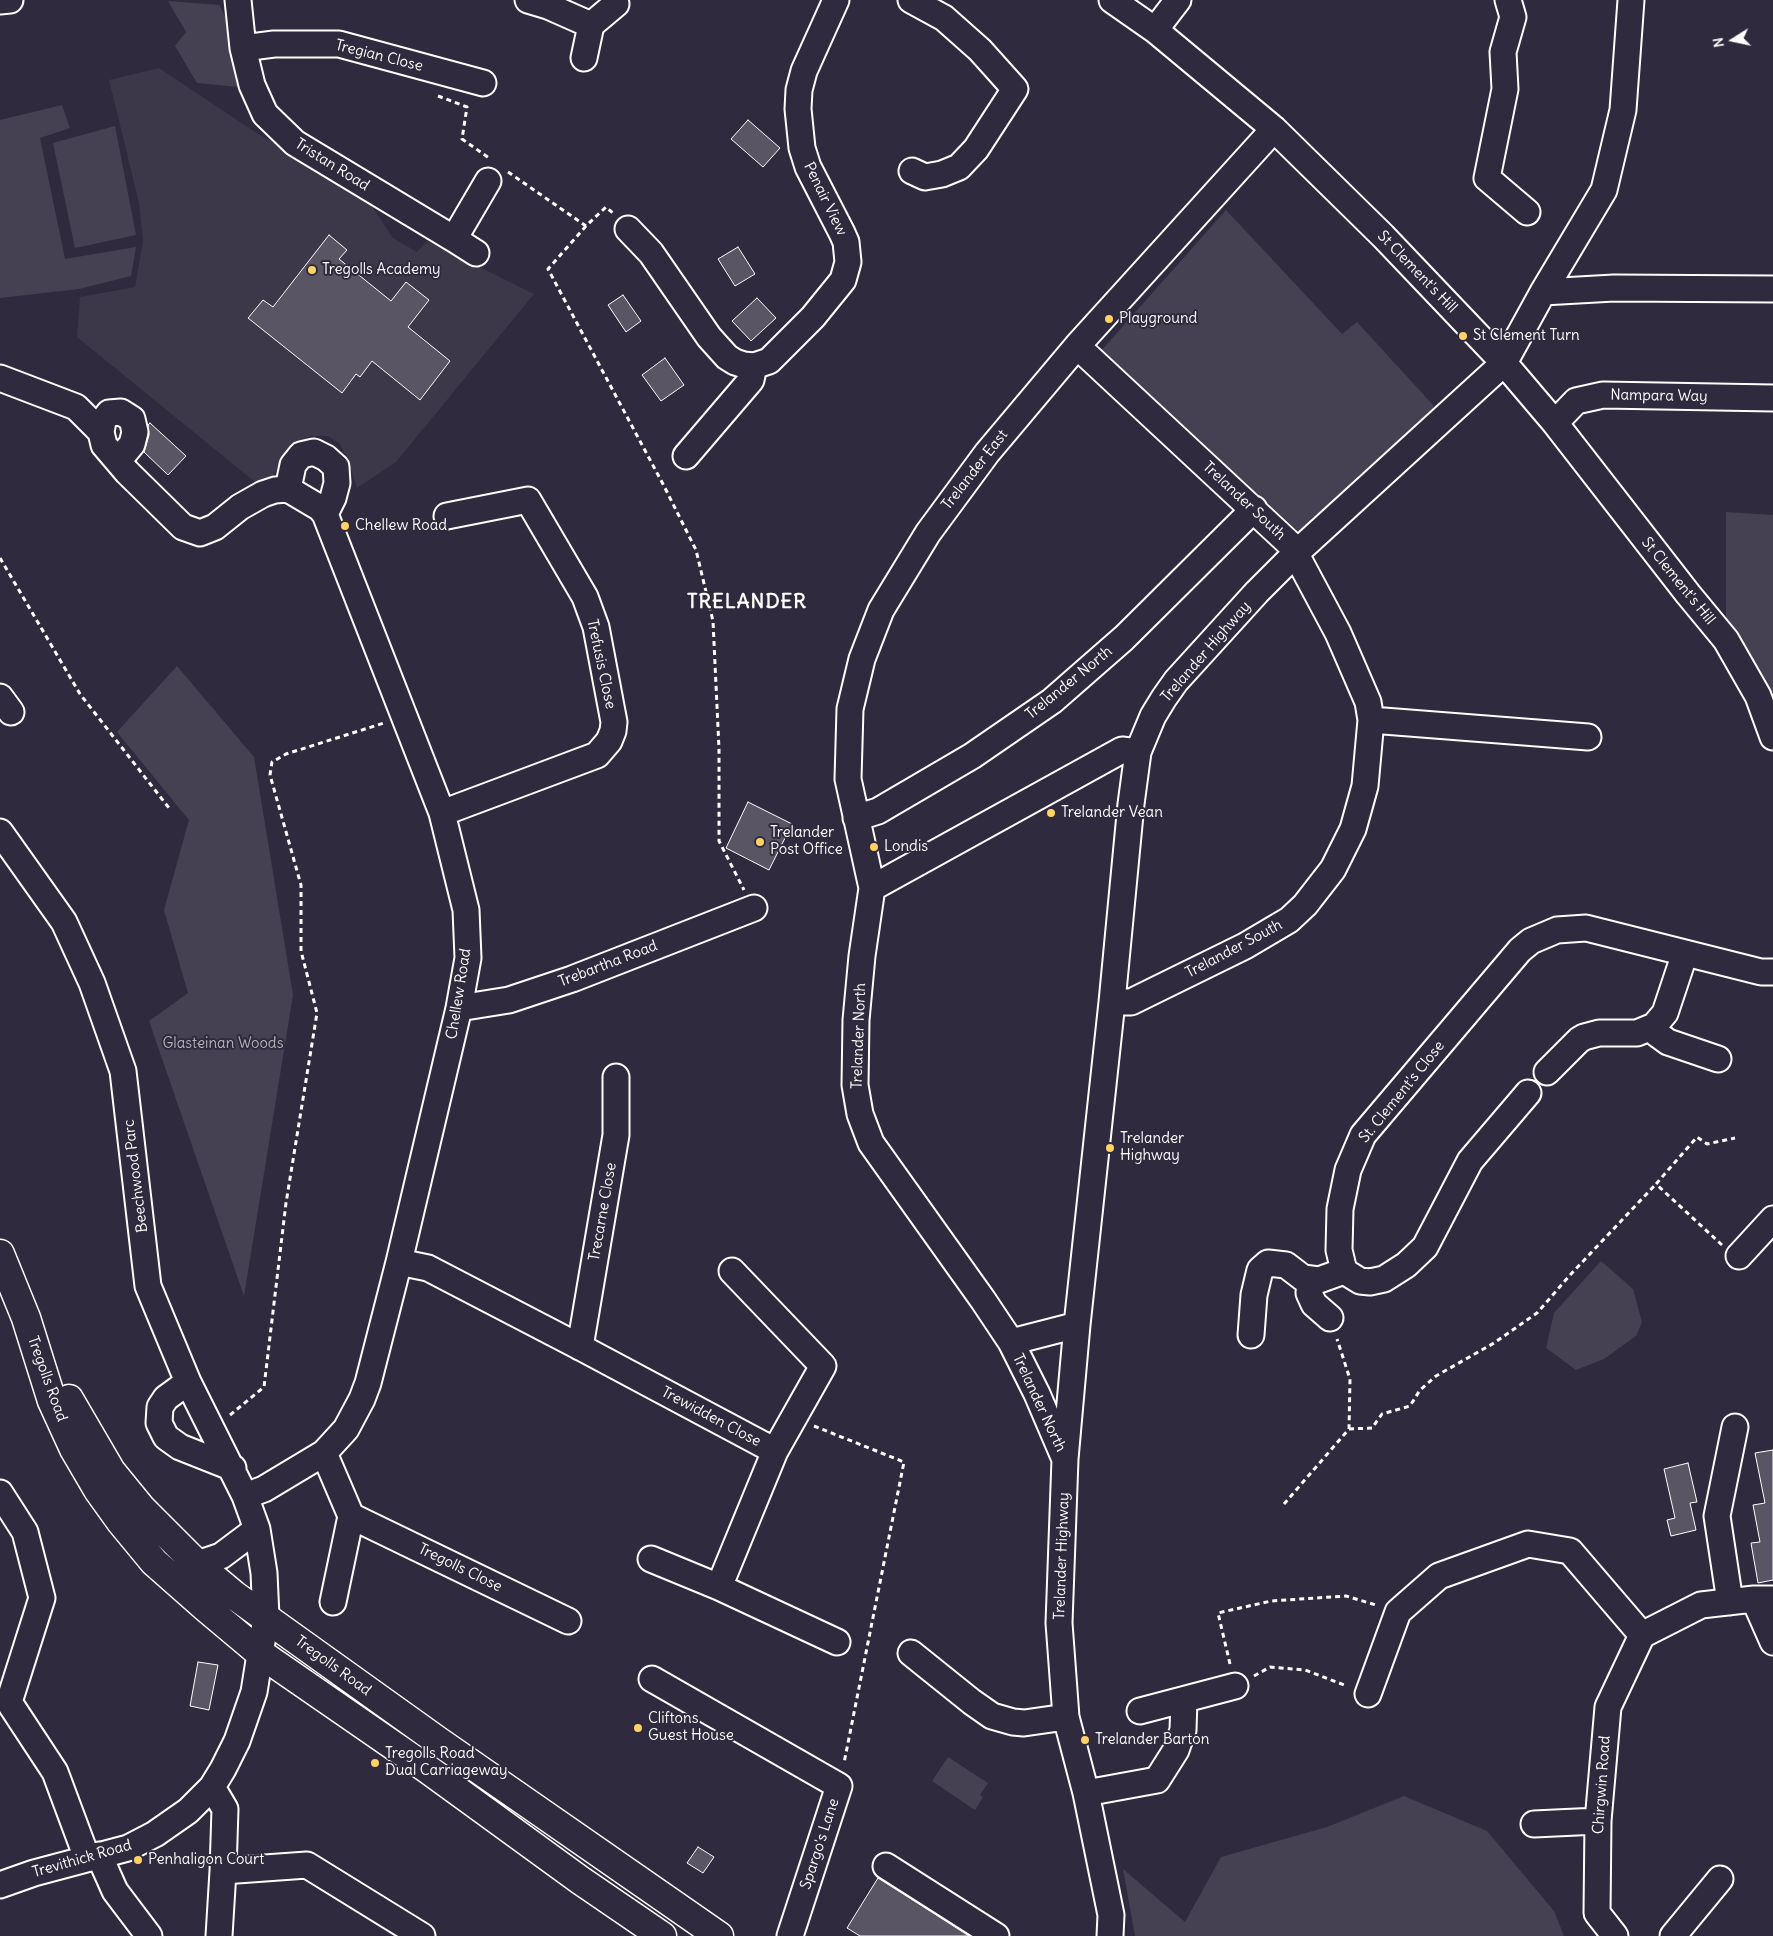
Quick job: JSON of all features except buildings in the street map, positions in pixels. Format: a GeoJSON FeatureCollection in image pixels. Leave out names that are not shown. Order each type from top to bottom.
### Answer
{"type":"FeatureCollection","features":[{"type":"Feature","properties":{"kind":"highway","name":"Tregolls Road"},"geometry":{"type":"LineString","coordinates":[[0,1254],[26,1318],[52,1401],[74,1449],[98,1490],[154,1562],[205,1608],[261,1654],[662,1936]]}},
{"type":"Feature","properties":{"kind":"highway","name":"Tregolls Road"},"geometry":{"type":"LineString","coordinates":[[26,1318],[82,1422],[111,1471],[142,1509],[197,1564],[234,1595],[438,1742],[719,1936]]}},
{"type":"Feature","properties":{"kind":"street"},"geometry":{"type":"LineString","coordinates":[[0,2],[10,0]]}},
{"type":"Feature","properties":{"kind":"street","name":"Tristan Road"},"geometry":{"type":"LineString","coordinates":[[238,0],[244,48],[252,85],[265,114],[295,143],[476,253]]}},
{"type":"Feature","properties":{"kind":"street"},"geometry":{"type":"LineString","coordinates":[[528,0],[548,6],[591,25]]}},
{"type":"Feature","properties":{"kind":"street","name":"Penair View"},"geometry":{"type":"LineString","coordinates":[[754,366],[776,356],[812,317],[842,280],[846,271],[848,262],[846,242],[808,167],[802,148],[798,110],[799,90],[804,71],[836,0]]}},
{"type":"Feature","properties":{"kind":"street"},"geometry":{"type":"LineString","coordinates":[[911,0],[944,18],[980,50],[1015,89],[976,149],[959,167],[942,174],[925,177],[912,171]]}},
{"type":"Feature","properties":{"kind":"street","name":"St Clement's Hill"},"geometry":{"type":"LineString","coordinates":[[1112,0],[1155,30],[1274,129],[1383,236],[1504,363],[1555,423],[1726,640],[1758,696],[1773,737]]}},
{"type":"Feature","properties":{"kind":"street"},"geometry":{"type":"LineString","coordinates":[[1155,30],[1178,0]]}},
{"type":"Feature","properties":{"kind":"street"},"geometry":{"type":"LineString","coordinates":[[1508,0],[1513,17],[1502,52],[1505,89],[1488,178],[1527,212]]}},
{"type":"Feature","properties":{"kind":"street","name":"Trelander Highway"},"geometry":{"type":"LineString","coordinates":[[1110,1936],[1111,1915],[1086,1793],[1066,1717],[1059,1623],[1065,1459],[1077,1325],[1138,752],[1153,716],[1176,681],[1257,592],[1295,554],[1504,363],[1604,190],[1623,110],[1632,0]]}},
{"type":"Feature","properties":{"kind":"street"},"geometry":{"type":"LineString","coordinates":[[584,58],[591,25],[616,4]]}},
{"type":"Feature","properties":{"kind":"street","name":"Tregian Close"},"geometry":{"type":"LineString","coordinates":[[244,48],[274,44],[339,44],[483,83]]}},
{"type":"Feature","properties":{"kind":"street","name":"Trelander East"},"geometry":{"type":"LineString","coordinates":[[872,888],[848,779],[850,710],[862,659],[881,610],[928,533],[987,453],[1077,346],[1274,129]]}},
{"type":"Feature","properties":{"kind":"street"},"geometry":{"type":"LineString","coordinates":[[454,240],[494,170]]}},
{"type":"Feature","properties":{"kind":"street"},"geometry":{"type":"LineString","coordinates":[[628,230],[651,253],[709,338],[727,357],[735,362],[754,366],[751,380],[686,456]]}},
{"type":"Feature","properties":{"kind":"street"},"geometry":{"type":"LineString","coordinates":[[1544,292],[1614,288],[1773,288]]}},
{"type":"Feature","properties":{"kind":"street","name":"Trelander South"},"geometry":{"type":"LineString","coordinates":[[1077,346],[1291,545],[1338,633],[1364,693],[1371,720],[1365,786],[1353,829],[1333,869],[1305,905],[1289,920],[1245,946],[1131,1002],[1112,1002]]}},
{"type":"Feature","properties":{"kind":"street"},"geometry":{"type":"LineString","coordinates":[[0,378],[76,407],[101,432]]}},
{"type":"Feature","properties":{"kind":"street","name":"Nampara Way"},"geometry":{"type":"LineString","coordinates":[[1555,423],[1576,401],[1603,395],[1773,398]]}},
{"type":"Feature","properties":{"kind":"street"},"geometry":{"type":"LineString","coordinates":[[118,461],[132,444],[135,432],[132,420],[122,412],[108,413],[103,421],[101,432],[104,445],[126,472],[182,527],[200,533],[215,527],[240,507],[263,494],[275,490],[288,489],[320,508],[325,514],[333,498],[337,483],[336,467],[326,458],[314,452],[301,455],[293,466],[288,489]]}},
{"type":"Feature","properties":{"kind":"street","name":"Trefusis Close"},"geometry":{"type":"LineString","coordinates":[[442,813],[597,755],[609,741],[614,722],[596,627],[585,597],[528,500],[448,516]]}},
{"type":"Feature","properties":{"kind":"street","name":"Trelander North"},"geometry":{"type":"LineString","coordinates":[[856,818],[878,811],[972,756],[1052,701],[1124,638],[1254,509]]}},
{"type":"Feature","properties":{"kind":"street","name":"Chellew Road"},"geometry":{"type":"LineString","coordinates":[[245,1496],[264,1489],[324,1453],[346,1429],[362,1399],[368,1383],[399,1262],[459,1008],[468,958],[466,910],[442,813],[325,514]]}},
{"type":"Feature","properties":{"kind":"street"},"geometry":{"type":"LineString","coordinates":[[1371,720],[1588,737]]}},
{"type":"Feature","properties":{"kind":"street"},"geometry":{"type":"LineString","coordinates":[[872,888],[1122,750],[1138,752]]}},
{"type":"Feature","properties":{"kind":"street","name":"Beechwood Parc"},"geometry":{"type":"LineString","coordinates":[[0,832],[64,922],[92,983],[123,1071],[148,1286],[188,1382],[245,1496],[256,1529],[264,1573],[266,1617],[261,1654]]}},
{"type":"Feature","properties":{"kind":"street","name":"Trelander North"},"geometry":{"type":"LineString","coordinates":[[872,888],[862,956],[856,1020],[855,1085],[860,1114],[871,1143],[1011,1342],[1037,1394],[1065,1459]]}},
{"type":"Feature","properties":{"kind":"street","name":"Trebartha Road"},"geometry":{"type":"LineString","coordinates":[[459,1008],[509,1000],[572,979],[754,908]]}},
{"type":"Feature","properties":{"kind":"street","name":"St. Clement's Close"},"geometry":{"type":"LineString","coordinates":[[1344,1271],[1339,1250],[1340,1210],[1348,1170],[1363,1135],[1520,950],[1531,941],[1557,930],[1586,928],[1761,972],[1773,972]]}},
{"type":"Feature","properties":{"kind":"street"},"geometry":{"type":"LineString","coordinates":[[1547,1072],[1584,1037],[1599,1033],[1637,1033],[1654,1026],[1665,1013],[1685,953]]}},
{"type":"Feature","properties":{"kind":"street"},"geometry":{"type":"LineString","coordinates":[[1654,1026],[1657,1034],[1668,1042],[1718,1059]]}},
{"type":"Feature","properties":{"kind":"street","name":"Trecarne Close"},"geometry":{"type":"LineString","coordinates":[[580,1346],[616,1135],[616,1077]]}},
{"type":"Feature","properties":{"kind":"street"},"geometry":{"type":"LineString","coordinates":[[1251,1336],[1254,1296],[1260,1270],[1268,1263],[1286,1265],[1303,1278],[1319,1280],[1344,1271],[1360,1281],[1370,1282],[1384,1279],[1406,1265],[1425,1247],[1470,1161],[1528,1093]]}},
{"type":"Feature","properties":{"kind":"street"},"geometry":{"type":"LineString","coordinates":[[1738,1256],[1773,1219]]}},
{"type":"Feature","properties":{"kind":"street","name":"Trewidden Close"},"geometry":{"type":"LineString","coordinates":[[399,1262],[428,1268],[580,1346],[775,1451],[719,1587]]}},
{"type":"Feature","properties":{"kind":"street"},"geometry":{"type":"LineString","coordinates":[[732,1271],[823,1366],[775,1451]]}},
{"type":"Feature","properties":{"kind":"street"},"geometry":{"type":"LineString","coordinates":[[1310,1279],[1309,1293],[1314,1304],[1330,1318]]}},
{"type":"Feature","properties":{"kind":"street"},"geometry":{"type":"LineString","coordinates":[[1011,1342],[1077,1325]]}},
{"type":"Feature","properties":{"kind":"street"},"geometry":{"type":"LineString","coordinates":[[188,1382],[166,1398],[160,1407],[159,1423],[166,1438],[180,1447],[232,1468]]}},
{"type":"Feature","properties":{"kind":"street"},"geometry":{"type":"LineString","coordinates":[[1735,1427],[1717,1516],[1752,1600],[1773,1642]]}},
{"type":"Feature","properties":{"kind":"street"},"geometry":{"type":"LineString","coordinates":[[324,1453],[351,1516],[333,1602]]}},
{"type":"Feature","properties":{"kind":"street"},"geometry":{"type":"LineString","coordinates":[[0,1493],[25,1532],[42,1598],[10,1668],[9,1702],[55,1772],[74,1820],[93,1856],[115,1891],[148,1936]]}},
{"type":"Feature","properties":{"kind":"street","name":"Tregolls Close"},"geometry":{"type":"LineString","coordinates":[[351,1516],[568,1621]]}},
{"type":"Feature","properties":{"kind":"street"},"geometry":{"type":"LineString","coordinates":[[197,1564],[221,1556],[256,1529]]}},
{"type":"Feature","properties":{"kind":"street"},"geometry":{"type":"LineString","coordinates":[[1368,1694],[1398,1612],[1439,1576],[1528,1544],[1570,1551],[1642,1635],[1701,1605],[1752,1600]]}},
{"type":"Feature","properties":{"kind":"street"},"geometry":{"type":"LineString","coordinates":[[651,1559],[719,1587],[837,1642]]}},
{"type":"Feature","properties":{"kind":"street","name":"Chirgwin Road"},"geometry":{"type":"LineString","coordinates":[[1615,1936],[1597,1913],[1598,1821],[1608,1707],[1642,1635]]}},
{"type":"Feature","properties":{"kind":"street"},"geometry":{"type":"LineString","coordinates":[[911,1653],[992,1716],[1013,1722],[1066,1717]]}},
{"type":"Feature","properties":{"kind":"street","name":"Trevithick Road"},"geometry":{"type":"LineString","coordinates":[[0,1884],[93,1856],[128,1848],[155,1834],[188,1811],[212,1787],[223,1770],[237,1741],[254,1692],[261,1654]]}},
{"type":"Feature","properties":{"kind":"street","name":"Spargo's Lane"},"geometry":{"type":"LineString","coordinates":[[652,1679],[839,1786],[790,1936]]}},
{"type":"Feature","properties":{"kind":"street"},"geometry":{"type":"LineString","coordinates":[[1140,1711],[1184,1704],[1235,1686]]}},
{"type":"Feature","properties":{"kind":"street"},"geometry":{"type":"LineString","coordinates":[[1086,1793],[1157,1780],[1176,1750],[1183,1730],[1184,1704]]}},
{"type":"Feature","properties":{"kind":"street"},"geometry":{"type":"LineString","coordinates":[[212,1787],[225,1809],[219,1936]]}},
{"type":"Feature","properties":{"kind":"street"},"geometry":{"type":"LineString","coordinates":[[1534,1824],[1598,1821]]}},
{"type":"Feature","properties":{"kind":"street"},"geometry":{"type":"LineString","coordinates":[[222,1871],[307,1865],[422,1936]]}},
{"type":"Feature","properties":{"kind":"street"},"geometry":{"type":"LineString","coordinates":[[886,1866],[996,1936]]}},
{"type":"Feature","properties":{"kind":"street"},"geometry":{"type":"LineString","coordinates":[[1673,1936],[1720,1879]]}},
{"type":"Feature","properties":{"kind":"path"},"geometry":{"type":"LineString","coordinates":[[431,94],[466,107],[462,139],[494,170],[586,226]]}},
{"type":"Feature","properties":{"kind":"path"},"geometry":{"type":"LineString","coordinates":[[628,230],[606,207],[586,226],[548,269],[664,486],[696,550],[713,620],[719,749],[719,841],[754,908]]}},
{"type":"Feature","properties":{"kind":"path"},"geometry":{"type":"LineString","coordinates":[[0,558],[23,594],[80,694],[169,808]]}},
{"type":"Feature","properties":{"kind":"path"},"geometry":{"type":"LineString","coordinates":[[213,1429],[264,1387],[286,1203],[316,1013],[301,952],[301,885],[270,775],[272,762],[286,754],[404,716]]}},
{"type":"Feature","properties":{"kind":"path"},"geometry":{"type":"LineString","coordinates":[[1349,1429],[1372,1428],[1382,1414],[1410,1406],[1420,1390],[1436,1376],[1494,1343],[1537,1314],[1571,1274],[1656,1184],[1697,1137],[1707,1144],[1735,1138]]}},
{"type":"Feature","properties":{"kind":"path"},"geometry":{"type":"LineString","coordinates":[[1656,1184],[1727,1250],[1738,1256]]}},
{"type":"Feature","properties":{"kind":"path"},"geometry":{"type":"LineString","coordinates":[[1284,1504],[1349,1429],[1350,1379],[1330,1318]]}},
{"type":"Feature","properties":{"kind":"path"},"geometry":{"type":"LineString","coordinates":[[794,1418],[904,1462],[839,1786]]}},
{"type":"Feature","properties":{"kind":"path"},"geometry":{"type":"LineString","coordinates":[[1368,1694],[1306,1670],[1270,1667],[1235,1686],[1218,1613],[1271,1601],[1346,1596],[1398,1612]]}},
{"type":"Feature","properties":{"kind":"shaded area","name":"Tregolls Academy"},"geometry":{"type":"Polygon","coordinates":[[[159,68],[258,134],[283,147],[371,205],[393,238],[417,252],[427,241],[534,294],[396,462],[357,488],[349,463],[340,444],[328,436],[311,436],[293,446],[272,477],[255,482],[77,337],[80,297],[135,287],[143,241],[139,203],[109,80],[159,68]]]}},
{"type":"Feature","properties":{"kind":"green space"},"geometry":{"type":"Polygon","coordinates":[[[168,1],[219,5],[227,20],[239,87],[197,83],[175,46],[186,32],[168,1]]]}},
{"type":"Feature","properties":{"kind":"green space"},"geometry":{"type":"Polygon","coordinates":[[[62,105],[70,128],[40,138],[65,259],[136,247],[131,276],[79,289],[0,298],[0,120],[62,105]]]}},
{"type":"Feature","properties":{"kind":"green space"},"geometry":{"type":"Polygon","coordinates":[[[115,126],[136,235],[75,248],[53,143],[115,126]]]}},
{"type":"Feature","properties":{"kind":"green space"},"geometry":{"type":"Polygon","coordinates":[[[1226,210],[1342,334],[1357,322],[1433,405],[1435,420],[1306,538],[1100,352],[1226,210]]]}},
{"type":"Feature","properties":{"kind":"green space"},"geometry":{"type":"Polygon","coordinates":[[[1726,512],[1773,515],[1773,737],[1726,640],[1726,512]]]}},
{"type":"Feature","properties":{"kind":"green space","name":"Glasteinan Woods"},"geometry":{"type":"Polygon","coordinates":[[[177,666],[254,757],[293,995],[244,1296],[149,1021],[188,993],[164,910],[189,820],[117,732],[177,666]]]}},
{"type":"Feature","properties":{"kind":"green space"},"geometry":{"type":"Polygon","coordinates":[[[1601,1261],[1633,1289],[1642,1322],[1636,1336],[1604,1359],[1576,1370],[1546,1348],[1554,1313],[1601,1261]]]}},
{"type":"Feature","properties":{"kind":"green space"},"geometry":{"type":"Polygon","coordinates":[[[948,1757],[988,1783],[980,1795],[983,1797],[975,1810],[932,1781],[948,1757]]]}},
{"type":"Feature","properties":{"kind":"green space"},"geometry":{"type":"Polygon","coordinates":[[[1404,1796],[1487,1831],[1554,1911],[1564,1936],[1135,1936],[1123,1869],[1185,1922],[1221,1857],[1327,1827],[1404,1796]]]}},
{"type":"Feature","properties":{"kind":"place","name":"Tregolls Academy"},"geometry":{"type":"Point","coordinates":[312,270]}},
{"type":"Feature","properties":{"kind":"place","name":"Playground"},"geometry":{"type":"Point","coordinates":[1109,319]}},
{"type":"Feature","properties":{"kind":"place","name":"St Clement Turn"},"geometry":{"type":"Point","coordinates":[1463,336]}},
{"type":"Feature","properties":{"kind":"place","name":"Chellew Road"},"geometry":{"type":"Point","coordinates":[345,526]}},
{"type":"Feature","properties":{"kind":"place","name":"Trelander Vean"},"geometry":{"type":"Point","coordinates":[1051,813]}},
{"type":"Feature","properties":{"kind":"place","name":"Trelander Post Office"},"geometry":{"type":"Point","coordinates":[760,842]}},
{"type":"Feature","properties":{"kind":"place","name":"Londis"},"geometry":{"type":"Point","coordinates":[874,847]}},
{"type":"Feature","properties":{"kind":"place","name":"Trelander Highway"},"geometry":{"type":"Point","coordinates":[1110,1148]}},
{"type":"Feature","properties":{"kind":"place","name":"Cliftons Guest House"},"geometry":{"type":"Point","coordinates":[638,1728]}},
{"type":"Feature","properties":{"kind":"place","name":"Trelander Barton"},"geometry":{"type":"Point","coordinates":[1085,1740]}},
{"type":"Feature","properties":{"kind":"place","name":"Tregolls Road Dual Carriageway"},"geometry":{"type":"Point","coordinates":[375,1763]}},
{"type":"Feature","properties":{"kind":"place","name":"Penhaligon Court"},"geometry":{"type":"Point","coordinates":[138,1860]}},
{"type":"Feature","properties":{"kind":"district","name":"TRELANDER"},"geometry":{"type":"Point","coordinates":[747,602]}}]}
